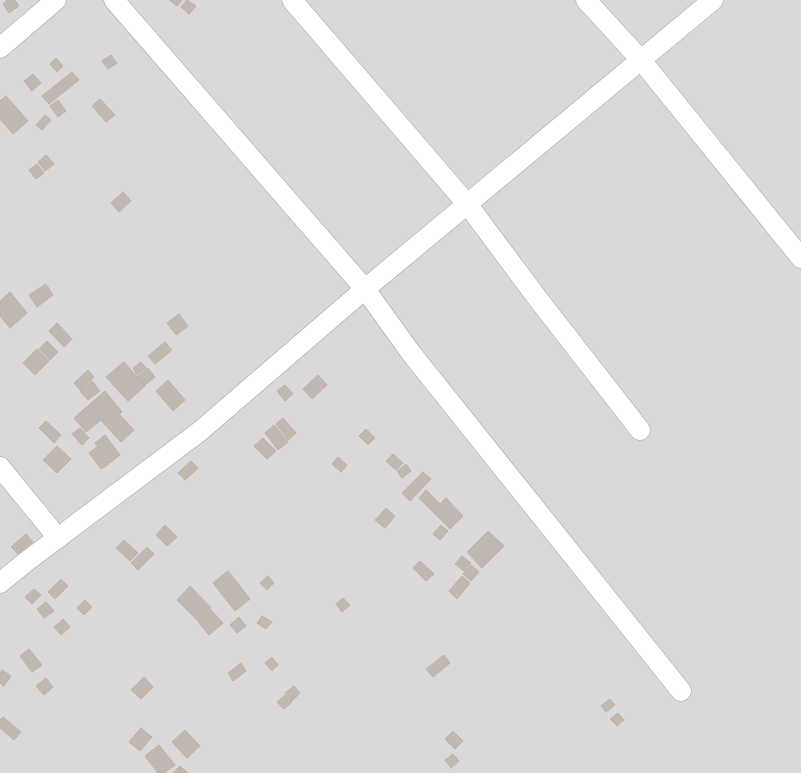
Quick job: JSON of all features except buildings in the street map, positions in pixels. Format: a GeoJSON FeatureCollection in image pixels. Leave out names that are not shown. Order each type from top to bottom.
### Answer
{"type":"FeatureCollection","features":[{"type":"Feature","properties":{"kind":"street"},"geometry":{"type":"LineString","coordinates":[[0,48],[56,0]]}},
{"type":"Feature","properties":{"kind":"street"},"geometry":{"type":"LineString","coordinates":[[114,0],[366,288],[411,353],[681,691]]}},
{"type":"Feature","properties":{"kind":"street"},"geometry":{"type":"LineString","coordinates":[[292,0],[468,205],[538,299],[640,430]]}},
{"type":"Feature","properties":{"kind":"street"},"geometry":{"type":"LineString","coordinates":[[586,0],[641,60],[801,258]]}},
{"type":"Feature","properties":{"kind":"street"},"geometry":{"type":"LineString","coordinates":[[0,583],[199,432],[366,288],[714,0]]}},
{"type":"Feature","properties":{"kind":"street"},"geometry":{"type":"LineString","coordinates":[[0,467],[58,538]]}},
{"type":"Feature","properties":{"kind":"shaded area"},"geometry":{"type":"Polygon","coordinates":[[[0,0],[801,0],[801,773],[0,773],[0,0]]]}}]}
